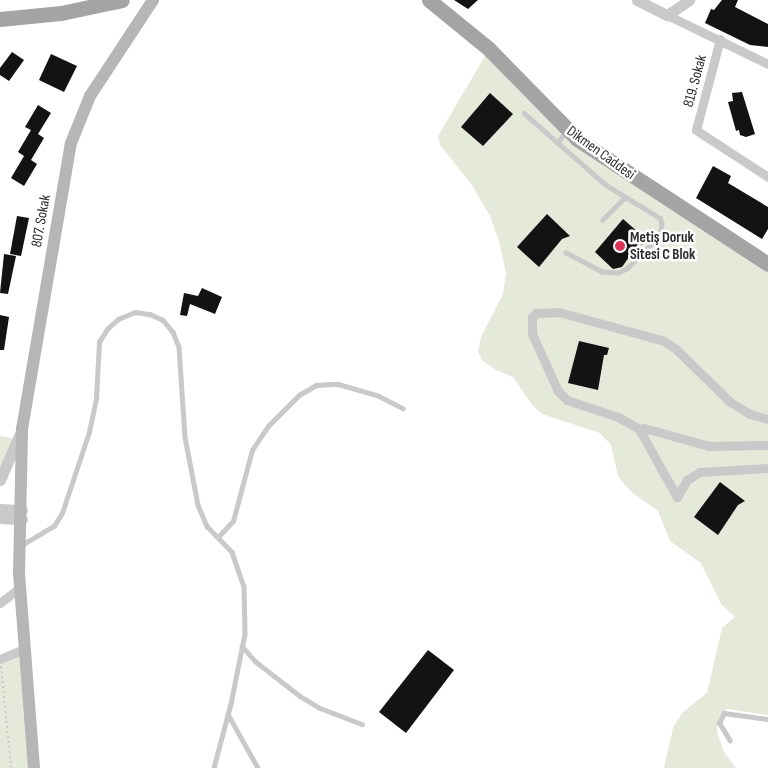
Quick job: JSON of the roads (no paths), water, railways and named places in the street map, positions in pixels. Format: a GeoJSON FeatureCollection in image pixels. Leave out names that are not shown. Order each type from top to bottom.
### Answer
{"type":"FeatureCollection","features":[{"type":"Feature","properties":{"kind":"main road"},"geometry":{"type":"LineString","coordinates":[[0,19],[61,14],[122,0]]}},
{"type":"Feature","properties":{"kind":"main road","name":"807. Sokak"},"geometry":{"type":"LineString","coordinates":[[34,768],[19,588],[21,546],[14,483],[19,468],[22,429],[71,143],[90,96],[153,0]]}},
{"type":"Feature","properties":{"kind":"main road","name":"Dikmen Caddesi"},"geometry":{"type":"LineString","coordinates":[[429,0],[489,49],[567,130],[614,166],[768,264]]}},
{"type":"Feature","properties":{"kind":"main road","name":"807. Sokak"},"geometry":{"type":"LineString","coordinates":[[18,515],[13,547],[19,562]]}},
{"type":"Feature","properties":{"kind":"street"},"geometry":{"type":"LineString","coordinates":[[637,0],[768,64]]}},
{"type":"Feature","properties":{"kind":"street"},"geometry":{"type":"LineString","coordinates":[[667,15],[689,0]]}},
{"type":"Feature","properties":{"kind":"street","name":"819. Sokak"},"geometry":{"type":"LineString","coordinates":[[720,39],[696,130],[768,177]]}},
{"type":"Feature","properties":{"kind":"street"},"geometry":{"type":"LineString","coordinates":[[768,419],[750,414],[730,402],[676,349],[664,341],[558,312],[536,313],[532,317],[532,334],[558,392],[567,400],[618,417],[639,429],[677,497],[687,480],[700,472],[768,468]]}},
{"type":"Feature","properties":{"kind":"street"},"geometry":{"type":"LineString","coordinates":[[639,429],[644,428],[708,446],[768,445]]}},
{"type":"Feature","properties":{"kind":"street"},"geometry":{"type":"LineString","coordinates":[[0,480],[22,429]]}},
{"type":"Feature","properties":{"kind":"street"},"geometry":{"type":"LineString","coordinates":[[0,508],[18,515]]}},
{"type":"Feature","properties":{"kind":"street"},"geometry":{"type":"LineString","coordinates":[[0,518],[18,515]]}},
{"type":"Feature","properties":{"kind":"street"},"geometry":{"type":"LineString","coordinates":[[0,603],[19,588]]}},
{"type":"Feature","properties":{"kind":"street"},"geometry":{"type":"LineString","coordinates":[[0,659],[24,649]]}},
{"type":"Feature","properties":{"kind":"lane"},"geometry":{"type":"LineString","coordinates":[[524,113],[606,185],[660,218],[662,228],[660,236],[628,268],[619,273],[607,273],[566,253]]}},
{"type":"Feature","properties":{"kind":"lane"},"geometry":{"type":"LineString","coordinates":[[557,143],[567,130]]}},
{"type":"Feature","properties":{"kind":"lane"},"geometry":{"type":"LineString","coordinates":[[602,220],[625,196]]}},
{"type":"Feature","properties":{"kind":"lane"},"geometry":{"type":"LineString","coordinates":[[21,546],[54,526],[62,513],[88,432],[96,398],[99,342],[106,329],[118,319],[135,312],[150,314],[163,320],[173,332],[179,347],[185,436],[191,473],[201,512],[207,526],[232,552],[240,567],[246,608],[242,646],[228,714],[214,768]]}},
{"type":"Feature","properties":{"kind":"lane"},"geometry":{"type":"LineString","coordinates":[[218,537],[233,521],[252,450],[268,426],[299,395],[316,386],[338,384],[377,395],[403,408]]}},
{"type":"Feature","properties":{"kind":"lane"},"geometry":{"type":"LineString","coordinates":[[242,646],[255,661],[300,696],[320,708],[362,724]]}},
{"type":"Feature","properties":{"kind":"lane"},"geometry":{"type":"LineString","coordinates":[[730,741],[719,723],[724,713],[768,719]]}},
{"type":"Feature","properties":{"kind":"lane"},"geometry":{"type":"LineString","coordinates":[[228,714],[258,768]]}},
{"type":"Feature","properties":{"kind":"place","name":"Metiş Doruk Sitesi C Blok"},"geometry":{"type":"Point","coordinates":[620,246]}}]}
